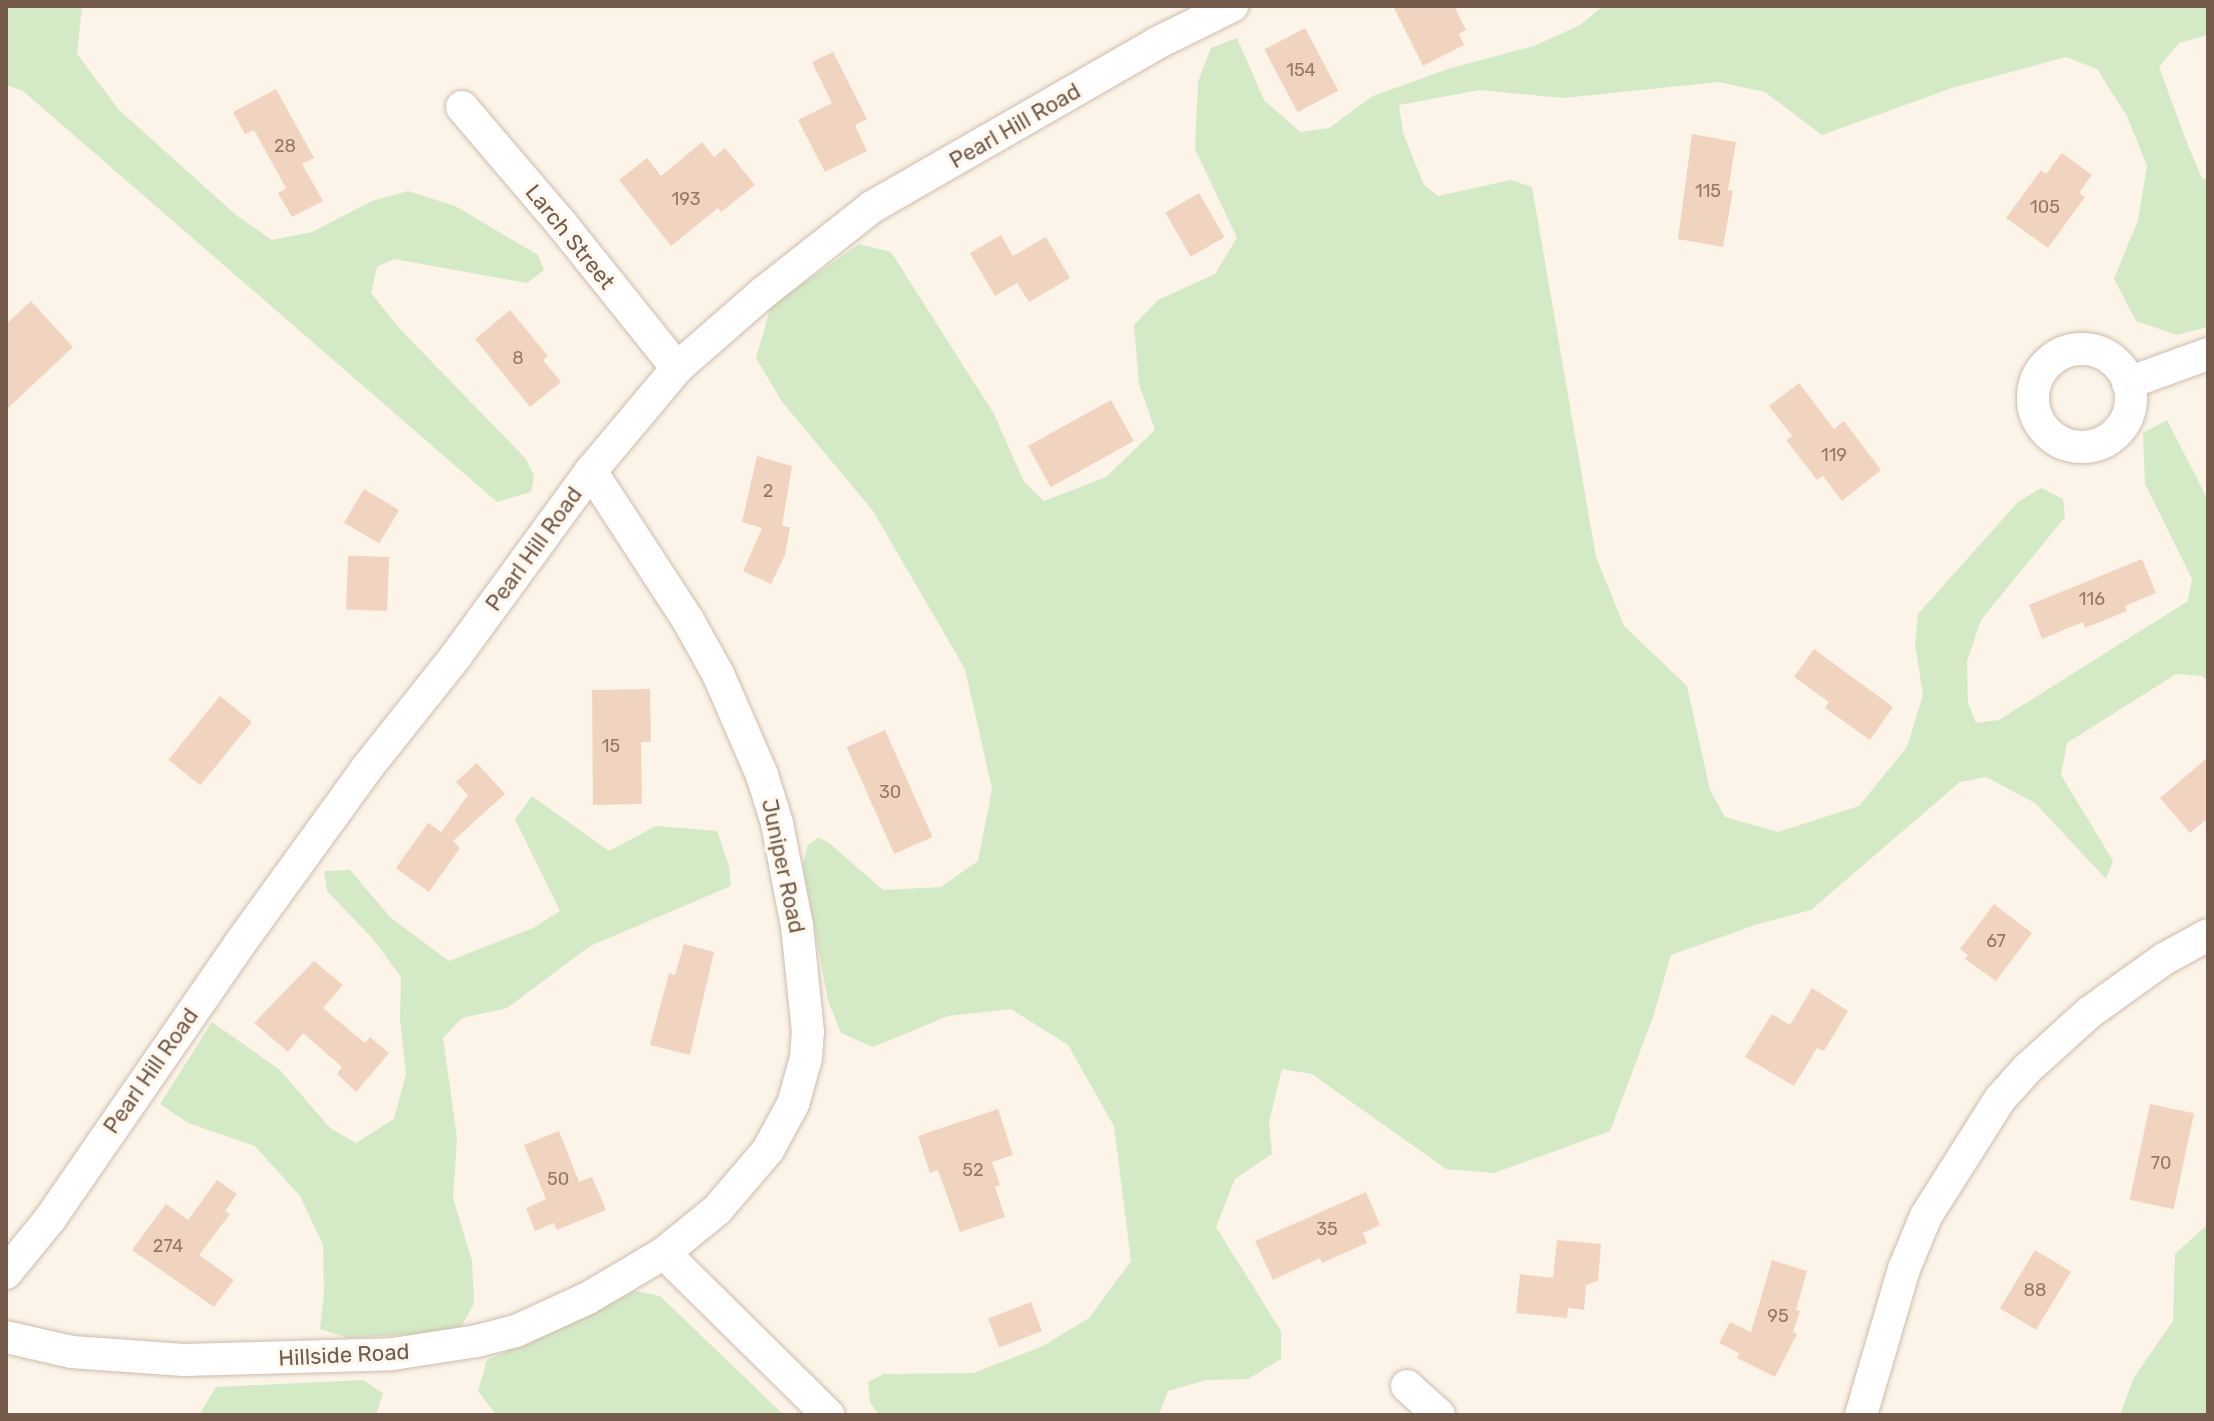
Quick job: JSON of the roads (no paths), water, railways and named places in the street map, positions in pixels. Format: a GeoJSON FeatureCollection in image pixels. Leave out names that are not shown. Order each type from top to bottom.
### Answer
{"type":"FeatureCollection","features":[{"type":"Feature","properties":{"kind":"street","name":"Pearl Hill Road"},"geometry":{"type":"LineString","coordinates":[[6,1273],[50,1219],[244,938],[367,768],[456,656],[591,471],[677,368],[763,293],[872,207],[1157,43],[1232,6]]}},
{"type":"Feature","properties":{"kind":"street","name":"Larch Street"},"geometry":{"type":"LineString","coordinates":[[462,107],[560,222],[677,368]]}},
{"type":"Feature","properties":{"kind":"street"},"geometry":{"type":"LineString","coordinates":[[2128,383],[2208,354]]}},
{"type":"Feature","properties":{"kind":"street","name":"Juniper Road"},"geometry":{"type":"LineString","coordinates":[[591,471],[688,620],[741,722],[777,823],[789,875],[805,980],[806,1058],[793,1104],[783,1126],[736,1190],[692,1233],[664,1253]]}},
{"type":"Feature","properties":{"kind":"street"},"geometry":{"type":"LineString","coordinates":[[1861,1415],[1904,1269],[1926,1216],[2000,1099],[2028,1068],[2090,1012],[2164,959],[2208,935]]}},
{"type":"Feature","properties":{"kind":"street"},"geometry":{"type":"LineString","coordinates":[[664,1253],[828,1415]]}},
{"type":"Feature","properties":{"kind":"street","name":"Hillside Road"},"geometry":{"type":"LineString","coordinates":[[6,1337],[72,1352],[148,1360],[393,1354],[516,1331],[588,1298],[664,1253]]}},
{"type":"Feature","properties":{"kind":"street"},"geometry":{"type":"LineString","coordinates":[[1407,1386],[1439,1415]]}}]}
